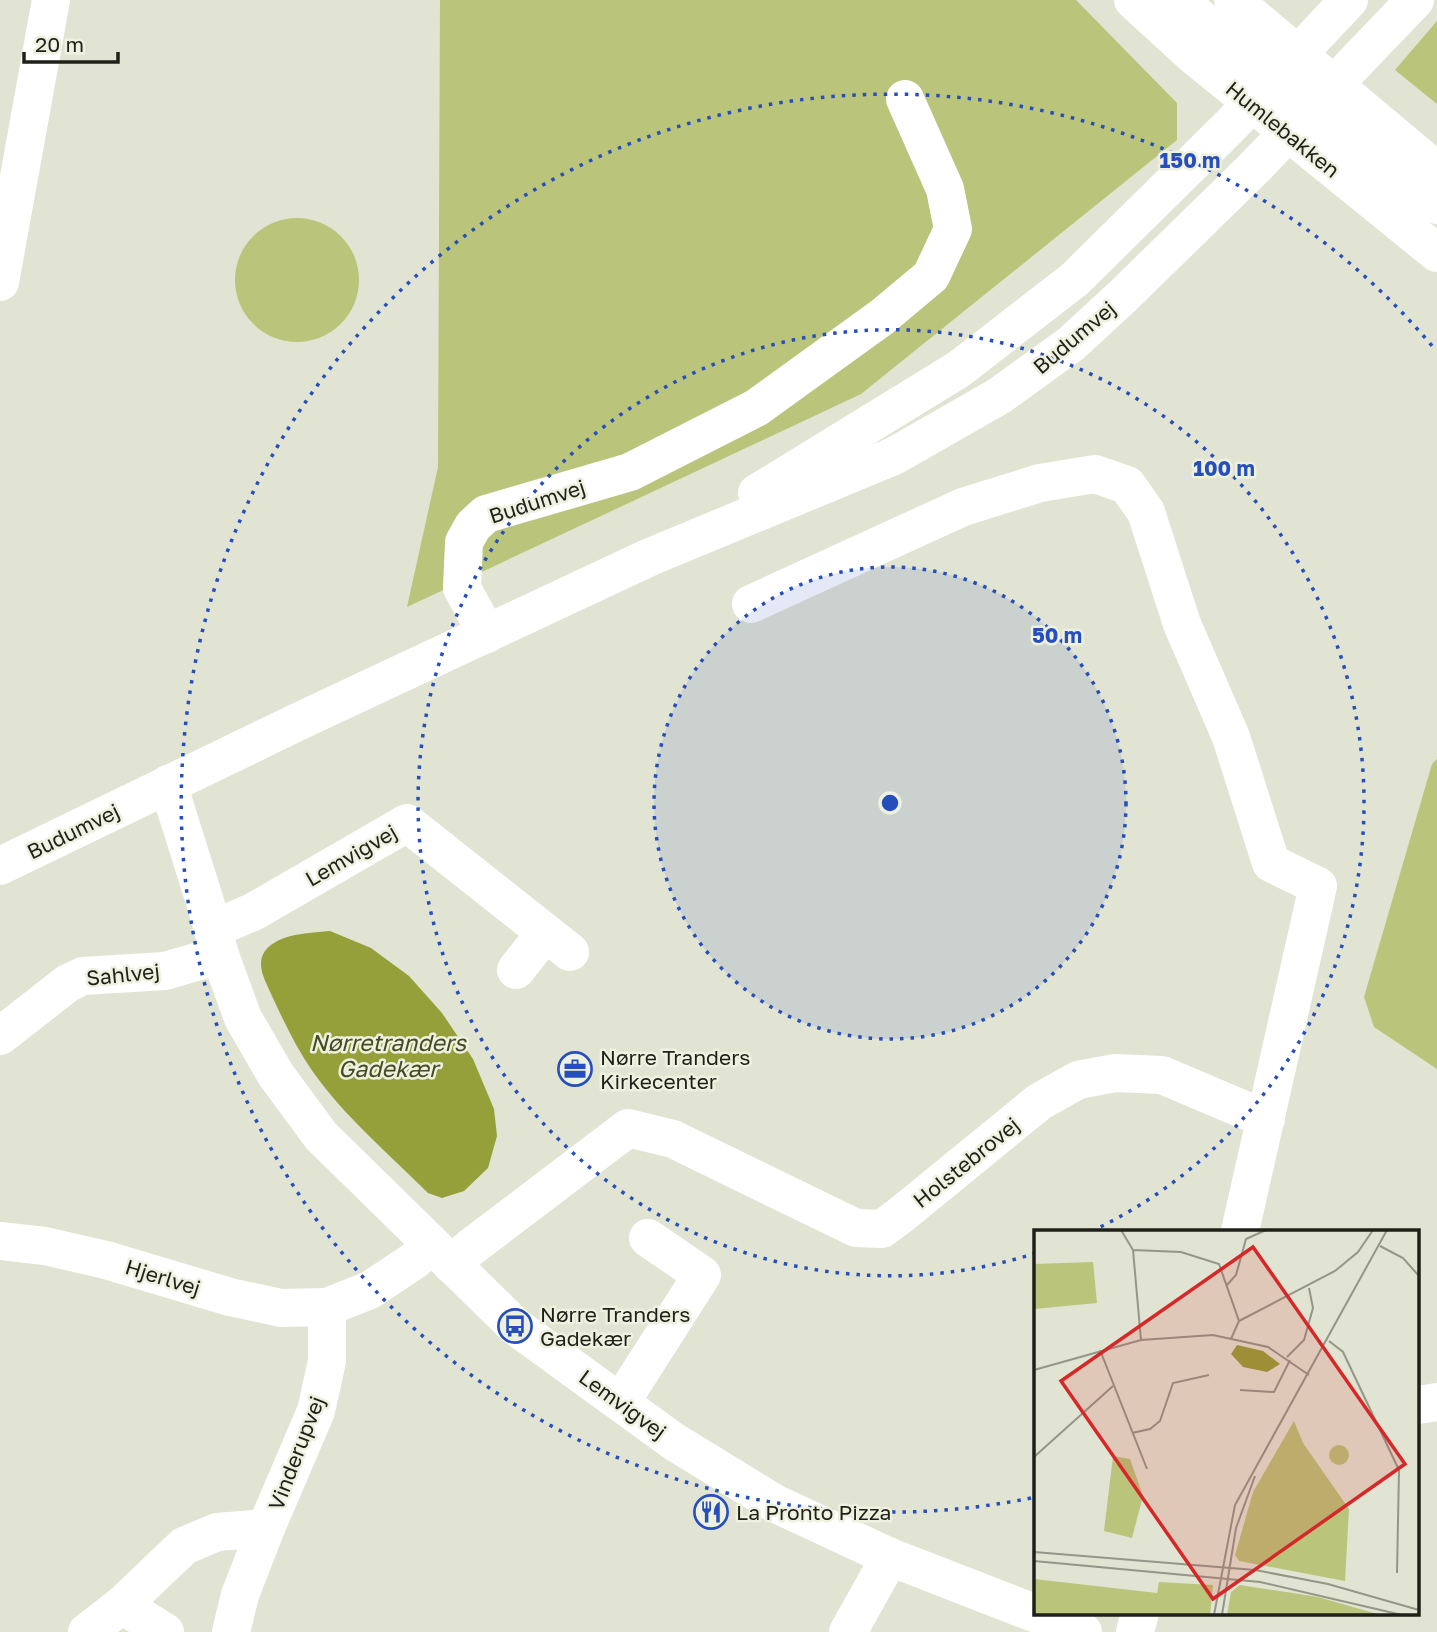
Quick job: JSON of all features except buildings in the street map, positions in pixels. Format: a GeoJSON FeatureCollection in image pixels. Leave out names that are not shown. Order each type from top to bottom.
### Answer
{"type":"FeatureCollection","features":[{"type":"Feature","properties":{"kind":"street"},"geometry":{"type":"LineString","coordinates":[[0,282],[51,0]]}},
{"type":"Feature","properties":{"kind":"street","name":"Humlebakken"},"geometry":{"type":"LineString","coordinates":[[1133,0],[1193,55],[1275,79],[1334,85],[1437,171]]}},
{"type":"Feature","properties":{"kind":"street"},"geometry":{"type":"LineString","coordinates":[[1179,0],[1275,79]]}},
{"type":"Feature","properties":{"kind":"street","name":"Humlebakken"},"geometry":{"type":"LineString","coordinates":[[1233,0],[1297,124],[1437,253]]}},
{"type":"Feature","properties":{"kind":"street","name":"Budumvej"},"geometry":{"type":"LineString","coordinates":[[650,558],[959,369],[1074,279],[1275,79],[1349,0]]}},
{"type":"Feature","properties":{"kind":"street","name":"Budumvej"},"geometry":{"type":"LineString","coordinates":[[0,866],[168,784],[650,558],[894,456],[999,396],[1071,344],[1123,296],[1297,124],[1415,0]]}},
{"type":"Feature","properties":{"kind":"street","name":"Budumvej"},"geometry":{"type":"LineString","coordinates":[[487,634],[462,588],[464,542],[473,526],[486,514],[630,472],[757,408],[882,317],[931,276],[953,229],[945,189],[905,99]]}},
{"type":"Feature","properties":{"kind":"street"},"geometry":{"type":"LineString","coordinates":[[1297,124],[1361,149],[1437,205]]}},
{"type":"Feature","properties":{"kind":"street"},"geometry":{"type":"LineString","coordinates":[[751,604],[963,508],[1040,483],[1095,474],[1127,485],[1146,512],[1182,624],[1231,737],[1271,863],[1318,886],[1240,1230]]}},
{"type":"Feature","properties":{"kind":"street","name":"Lemvigvej"},"geometry":{"type":"LineString","coordinates":[[168,784],[243,1018],[276,1074],[321,1136],[515,1326],[673,1441],[774,1503],[890,1557],[1034,1613]]}},
{"type":"Feature","properties":{"kind":"street","name":"Lemvigvej"},"geometry":{"type":"LineString","coordinates":[[217,942],[253,912],[407,824],[558,943],[516,970]]}},
{"type":"Feature","properties":{"kind":"street","name":"Sahlvej"},"geometry":{"type":"LineString","coordinates":[[0,1036],[68,983],[83,976],[165,971],[217,942]]}},
{"type":"Feature","properties":{"kind":"street","name":"Holstebrovej"},"geometry":{"type":"LineString","coordinates":[[441,1255],[470,1248],[628,1128],[673,1139],[856,1228],[882,1228],[1039,1102],[1079,1080],[1115,1073],[1163,1075],[1266,1119]]}},
{"type":"Feature","properties":{"kind":"street"},"geometry":{"type":"LineString","coordinates":[[621,1402],[702,1275],[648,1238]]}},
{"type":"Feature","properties":{"kind":"street","name":"Hjerlvej"},"geometry":{"type":"LineString","coordinates":[[0,1241],[45,1246],[106,1260],[230,1297],[281,1308],[327,1307]]}},
{"type":"Feature","properties":{"kind":"street"},"geometry":{"type":"LineString","coordinates":[[327,1307],[370,1290],[415,1260],[441,1255]]}},
{"type":"Feature","properties":{"kind":"street","name":"Vinderupvej"},"geometry":{"type":"LineString","coordinates":[[231,1632],[240,1595],[316,1411],[327,1361],[327,1307]]}},
{"type":"Feature","properties":{"kind":"street"},"geometry":{"type":"LineString","coordinates":[[88,1632],[122,1605],[184,1546],[217,1532],[266,1528]]}},
{"type":"Feature","properties":{"kind":"street"},"geometry":{"type":"LineString","coordinates":[[848,1632],[890,1557]]}},
{"type":"Feature","properties":{"kind":"street"},"geometry":{"type":"LineString","coordinates":[[122,1605],[165,1632]]}},
{"type":"Feature","properties":{"kind":"street","name":"Lemvigvej"},"geometry":{"type":"LineString","coordinates":[[1037,1614],[1083,1632]]}},
{"type":"Feature","properties":{"kind":"street"},"geometry":{"type":"LineString","coordinates":[[1135,1632],[1140,1614]]}},
{"type":"Feature","properties":{"kind":"shaded area"},"geometry":{"type":"Polygon","coordinates":[[[440,0],[1076,0],[1177,103],[1177,140],[861,394],[407,607],[438,467],[440,0]]]}},
{"type":"Feature","properties":{"kind":"shaded area"},"geometry":{"type":"Polygon","coordinates":[[[1437,21],[1437,104],[1395,70],[1437,21]]]}},
{"type":"Feature","properties":{"kind":"shaded area"},"geometry":{"type":"Polygon","coordinates":[[[297,218],[321,223],[341,236],[354,256],[359,280],[354,304],[341,324],[321,337],[297,342],[273,337],[253,324],[240,304],[235,280],[240,256],[253,236],[273,223],[297,218]]]}},
{"type":"Feature","properties":{"kind":"shaded area"},"geometry":{"type":"Polygon","coordinates":[[[1437,759],[1437,1069],[1374,1027],[1364,997],[1432,764],[1437,759]]]}},
{"type":"Feature","properties":{"kind":"water","name":"Nørretranders Gadekær"},"geometry":{"type":"Polygon","coordinates":[[[330,931],[371,948],[409,976],[442,1013],[473,1059],[494,1109],[497,1136],[488,1168],[464,1191],[442,1198],[428,1193],[339,1104],[313,1072],[291,1035],[265,979],[261,968],[262,956],[271,945],[286,937],[330,931]]]}},
{"type":"Feature","properties":{"kind":"place","name":"Nørre Tranders Kirkecenter"},"geometry":{"type":"Point","coordinates":[575,1069]}},
{"type":"Feature","properties":{"kind":"place","name":"Nørre Tranders Gadekær"},"geometry":{"type":"Point","coordinates":[515,1326]}},
{"type":"Feature","properties":{"kind":"place","name":"La Pronto Pizza"},"geometry":{"type":"Point","coordinates":[711,1512]}}]}
